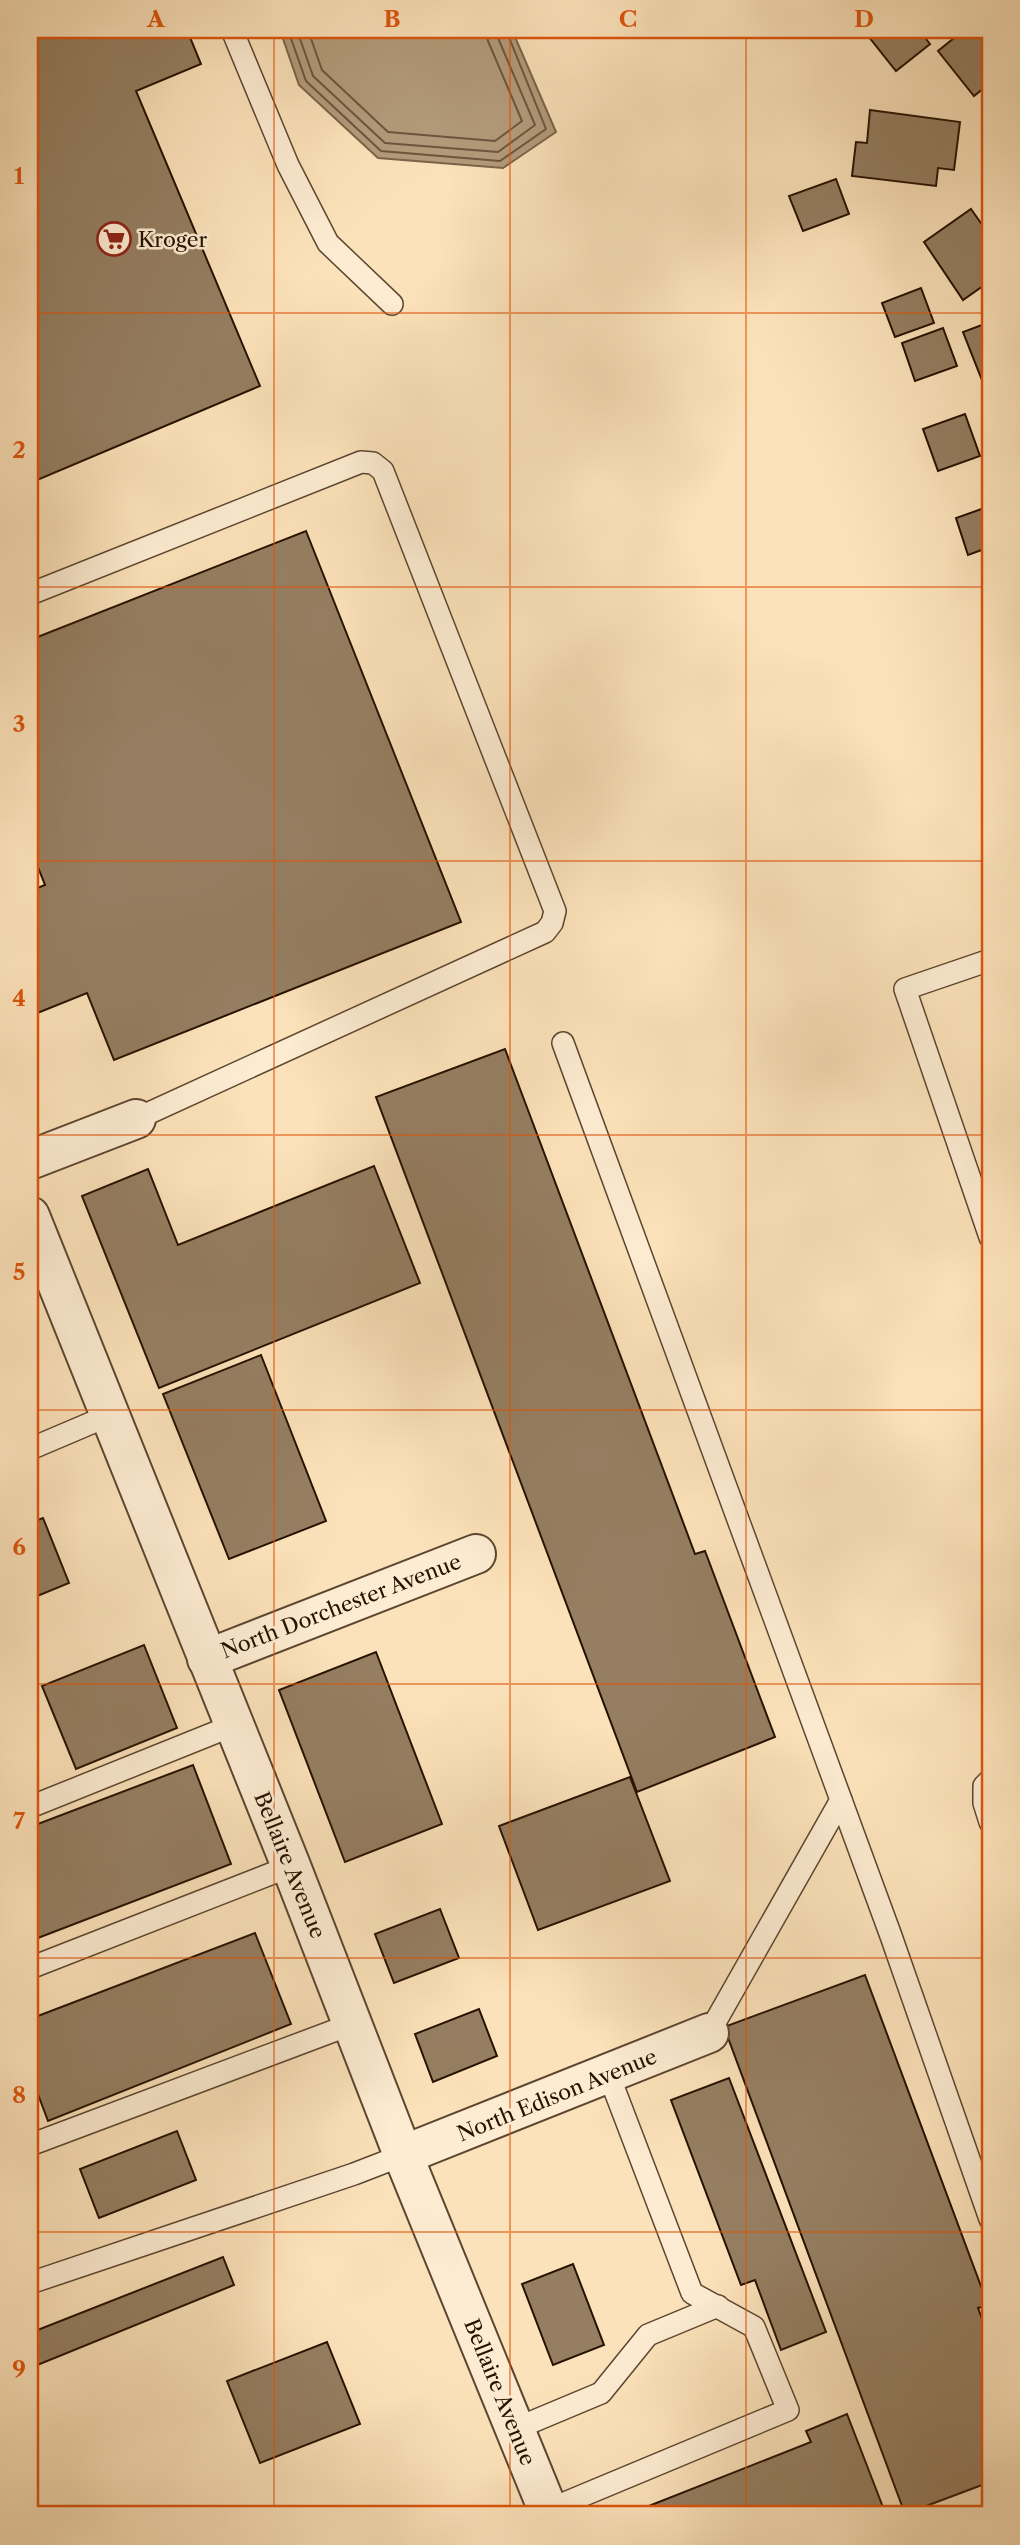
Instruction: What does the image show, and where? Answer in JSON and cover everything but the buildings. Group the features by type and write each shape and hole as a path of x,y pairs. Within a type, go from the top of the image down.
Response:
{"street":[{"path":"30,1160 135,1119"},
{"name":"Bellaire Avenue","path":"30,1216 291,1866 403,2155 549,2513"},
{"name":"North Dorchester Avenue","path":"207,1659 476,1554"},
{"name":"North Edison Avenue","path":"403,2155 709,2034"}],"lane":[{"path":"232,30 288,165 328,243 392,304"},
{"path":"30,594 361,462 373,463 383,471 555,911 552,923 545,932 135,1119"},
{"path":"990,960 905,989 990,1237"},
{"path":"563,1043 842,1800 990,2219"},
{"path":"30,1449 110,1416"},
{"path":"30,1807 234,1725"},
{"path":"990,1780 984,1786 984,1803 990,1822"},
{"path":"709,2034 842,1800"},
{"path":"30,1968 291,1866"},
{"path":"30,2145 352,2024"},
{"path":"549,2513 788,2410 754,2327 692,2293 608,2073"},
{"path":"30,2283 403,2155"},
{"path":"515,2429 601,2393 648,2335 718,2306"}],"water":[{"path":"280,30 512,30 556,132 503,168 378,158 299,85"}],"place":[{"name":"Kroger","path":"114,239"}]}
